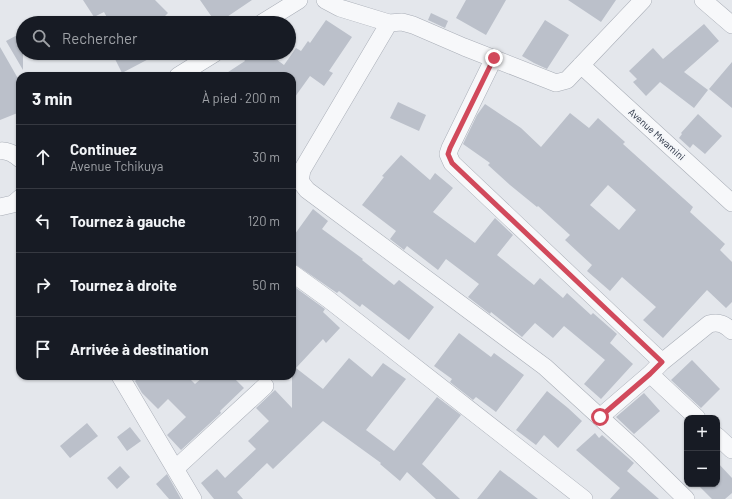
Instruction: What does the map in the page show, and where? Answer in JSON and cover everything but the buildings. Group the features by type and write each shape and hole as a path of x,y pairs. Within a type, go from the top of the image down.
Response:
{"street":[{"path":"273,16 299,0"},
{"path":"325,0 340,8 389,23 402,22 414,25 464,47 556,83 567,80 643,0"},
{"path":"703,0 732,25"},
{"path":"389,23 302,170 300,181 307,190 545,367 637,451 686,499"},
{"path":"494,58 450,148 448,154 452,163 662,362"},
{"path":"184,72 204,60"},
{"name":"Avenue Mwamini","path":"581,65 732,203"},
{"path":"0,150 4,150 16,156"},
{"path":"296,276 328,299 584,499"},
{"path":"600,417 662,362 709,324 715,322 724,324 732,331"},
{"path":"650,374 694,415"},
{"path":"122,380 193,499"},
{"path":"175,469 265,386"},
{"path":"720,439 732,450"}],"route":[{"path":"494,58 450,148 448,154 452,163 662,362 600,417"}]}
